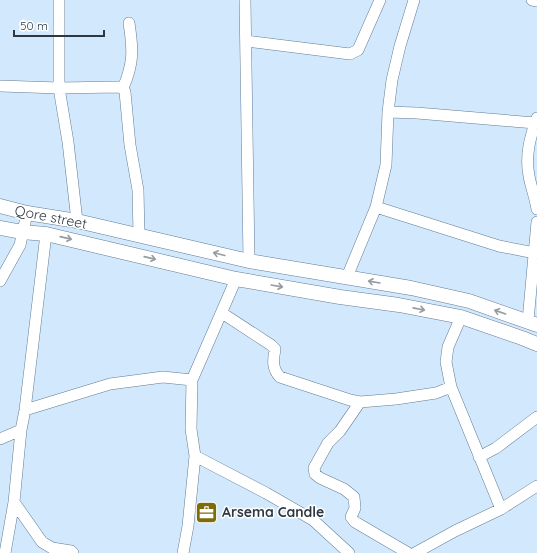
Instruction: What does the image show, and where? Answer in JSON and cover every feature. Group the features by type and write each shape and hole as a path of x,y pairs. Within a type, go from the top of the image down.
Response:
{"street":[{"path":"59,0 59,88 68,142 77,221"},
{"path":"245,0 248,261"},
{"path":"246,41 350,54 358,50 380,0"},
{"path":"347,277 376,207 386,165 388,112 392,80 400,46 414,0"},
{"path":"532,0 537,1"},
{"path":"129,23 132,56 130,73 123,88 125,92 130,145 138,190 139,235"},
{"path":"0,86 123,88"},
{"path":"388,112 417,113 473,119 536,121 527,150 529,175 537,209"},
{"name":"Qore street","path":"0,206 27,213 77,221 248,261 411,288 469,301 532,323"},
{"path":"376,207 499,246 535,253"},
{"path":"0,281 20,245 27,213"},
{"path":"532,323 537,222"},
{"path":"99,246 103,227"},
{"name":"Qore street","path":"0,228 46,234 236,279 340,297 399,305 461,317 537,344"},
{"path":"5,553 14,502 21,430 25,410 46,234"},
{"path":"183,553 188,526 195,456 191,429 192,380 236,279"},
{"path":"222,313 272,345 275,349 275,372 280,377 360,402 396,400 436,393 451,387"},
{"path":"461,317 448,347 446,362 451,387 501,509"},
{"path":"25,410 110,384 163,377 192,380"},
{"path":"360,402 340,431 324,448 314,468 315,474 320,478 344,489 354,497 355,508 352,517 355,522 408,553"},
{"path":"479,457 496,448 537,417"},
{"path":"0,440 21,430"},
{"path":"195,456 266,493 313,520 349,553"},
{"path":"415,553 455,531 501,509 537,486"},
{"path":"14,502 42,542 52,548 71,551 73,553"}],"place":[{"name":"Arsema Candle","path":"206,512"}]}
